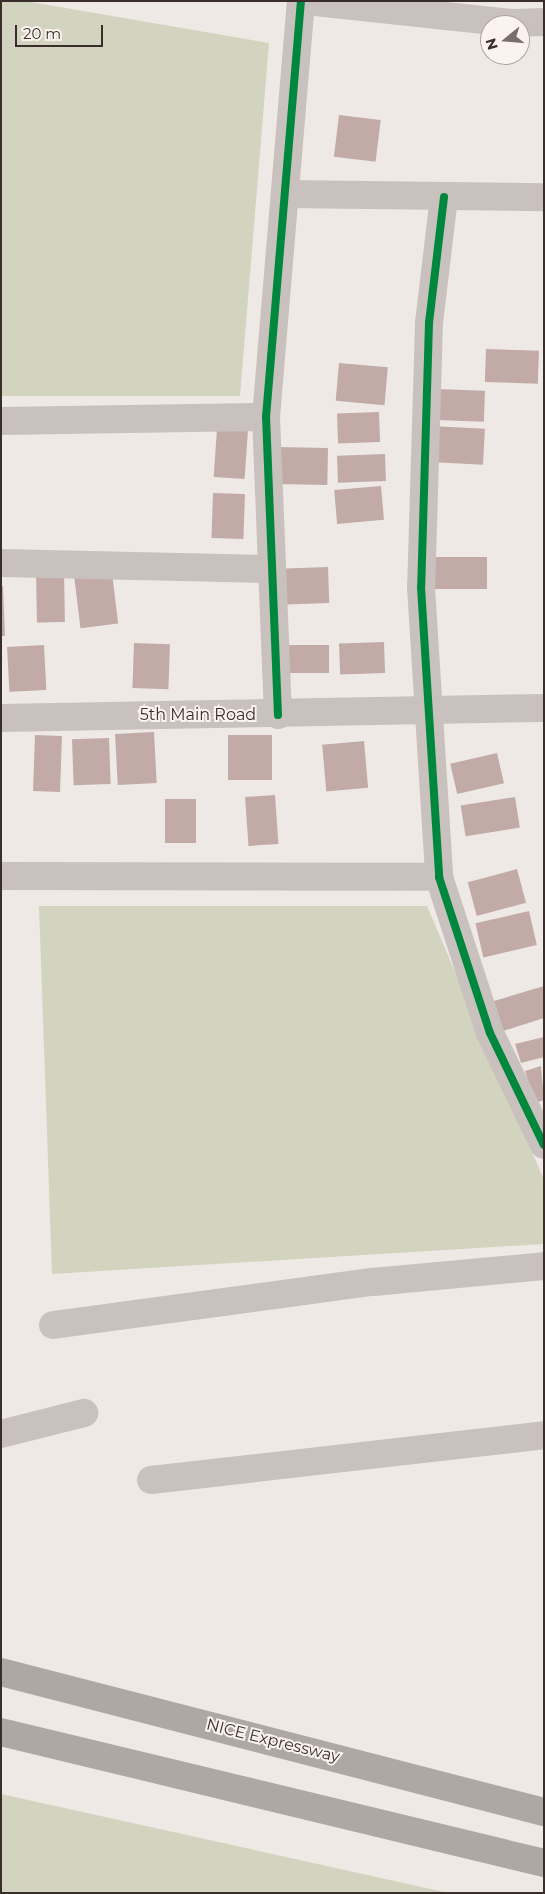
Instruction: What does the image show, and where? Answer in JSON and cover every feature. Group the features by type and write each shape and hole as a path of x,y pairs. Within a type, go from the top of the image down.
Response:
{"highway":[{"name":"NICE Expressway","path":"1,1672 544,1812"},
{"path":"1,1732 544,1863"}],"street":[{"path":"278,715 266,417 301,1"},
{"path":"306,1 408,7 513,23 544,22"},
{"path":"285,194 544,197"},
{"path":"444,197 429,322 421,587 438,877 490,1033 544,1145"},
{"path":"1,421 266,417"},
{"path":"1,563 271,569"},
{"name":"5th Main Road","path":"1,718 278,715 544,708"},
{"path":"1,876 438,877"},
{"path":"53,1325 373,1282 544,1266"},
{"path":"1,1434 84,1413"},
{"path":"151,1480 544,1436"}],"green space":[{"path":"1,1 25,1 269,43 240,396 1,396"},
{"path":"39,906 427,906 544,1180 544,1244 52,1274"},
{"path":"1,1794 449,1893 1,1893"}],"building":[{"path":"339,115 381,120 376,162 334,157"},
{"path":"486,349 539,351 538,384 485,382"},
{"path":"339,363 388,367 385,405 336,401"},
{"path":"437,389 485,391 484,422 436,420"},
{"path":"379,412 380,442 338,443 337,413"},
{"path":"431,426 485,429 483,465 429,462"},
{"path":"217,429 248,431 245,479 214,477"},
{"path":"276,447 328,448 327,485 275,484"},
{"path":"385,454 386,481 338,483 337,456"},
{"path":"381,486 384,520 337,524 334,490"},
{"path":"213,493 245,494 243,539 211,538"},
{"path":"434,557 487,557 487,589 434,589"},
{"path":"328,567 329,603 279,605 278,569"},
{"path":"36,569 64,569 65,622 37,622"},
{"path":"112,573 118,624 80,628 74,578"},
{"path":"1,586 3,586 5,636 1,636"},
{"path":"384,642 385,673 340,675 339,644"},
{"path":"134,643 170,644 168,689 132,688"},
{"path":"44,645 46,690 9,692 7,647"},
{"path":"280,645 329,645 329,673 280,673"},
{"path":"154,732 157,783 118,785 115,734"},
{"path":"35,735 62,736 60,792 33,791"},
{"path":"228,735 272,735 272,780 228,780"},
{"path":"109,738 111,784 74,785 72,739"},
{"path":"364,741 368,788 326,791 322,745"},
{"path":"497,753 504,783 457,794 450,764"},
{"path":"275,795 278,844 248,846 245,797"},
{"path":"515,797 520,828 466,836 461,806"},
{"path":"165,799 196,799 196,843 165,843"},
{"path":"517,869 526,903 477,916 468,882"},
{"path":"529,911 537,945 483,957 475,923"},
{"path":"544,986 544,1018 503,1031 494,1001"},
{"path":"544,1037 544,1057 521,1063 515,1044"},
{"path":"541,1066 544,1100 535,1103 525,1071"}],"cycle path":[{"path":"278,715 266,417 301,1"},
{"path":"444,197 429,323 421,587 439,877 490,1033 544,1145"}]}
